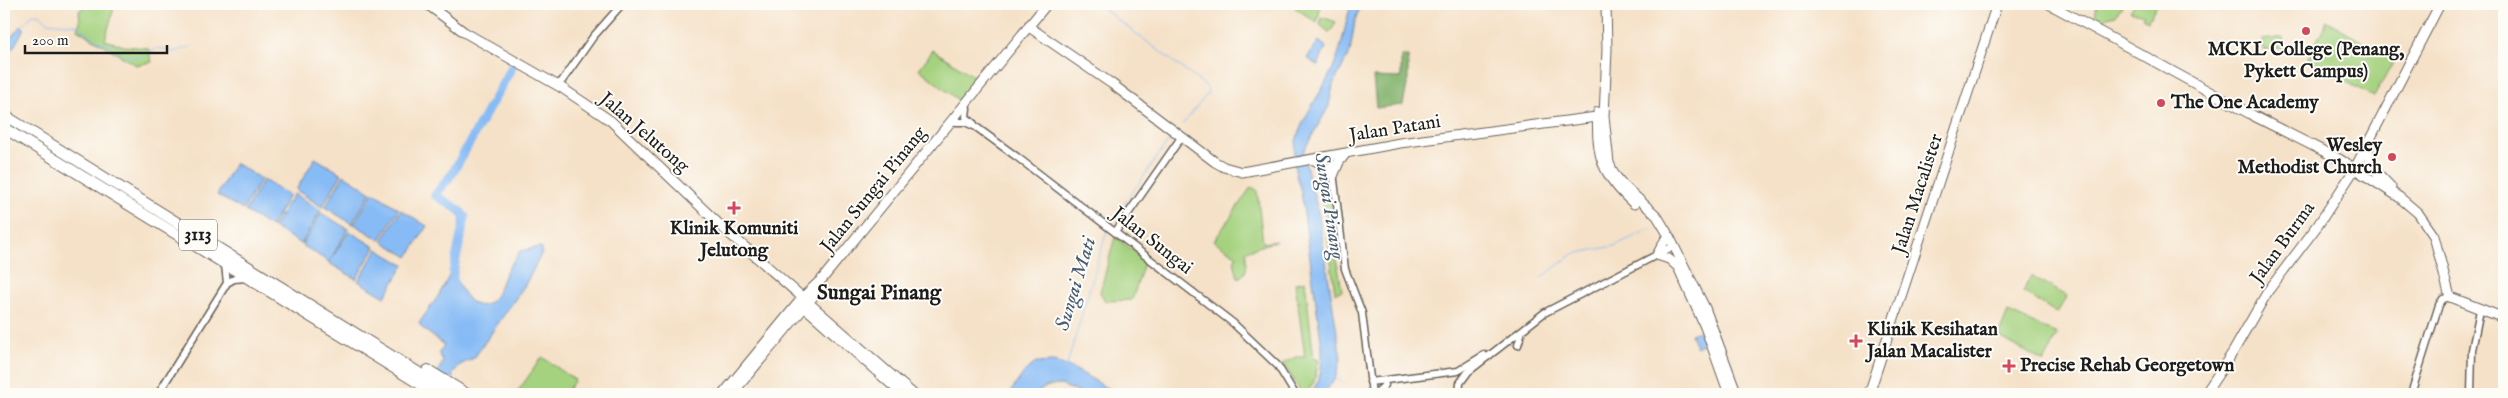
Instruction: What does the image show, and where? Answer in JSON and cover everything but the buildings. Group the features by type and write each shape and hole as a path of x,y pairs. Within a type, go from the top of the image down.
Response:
{"highway":[{"name":"3113","path":"4,115 402,367 436,394"},
{"name":"3113","path":"4,128 247,278 402,367"},
{"path":"402,367 427,385"},
{"name":"3113","path":"427,385 451,390"},
{"path":"451,390 468,394"}],"main road":[{"name":"Jalan Jelutong","path":"428,4 471,36 560,85 598,111 624,132 802,300 913,394"},
{"name":"Jalan Sungai Pinang","path":"732,394 802,300 956,122 1032,27 1047,4"},
{"name":"Jalan Sungai Pinang","path":"802,300 1032,27 1054,4"},
{"path":"1600,4 1601,119 1607,154 1614,174 1657,216 1710,339 1729,394"},
{"path":"1601,119 1606,50 1606,4"},
{"name":"Jalan Macalister","path":"1869,394 1997,4"},
{"name":"Jalan Macalister","path":"1874,394 2002,4"},
{"path":"2049,4 2254,116 2342,161 2399,197 2418,212 2434,236 2450,297 2504,318"},
{"name":"Jalan Burma","path":"2205,394 2233,352 2268,291 2318,225 2354,170 2440,4"},
{"name":"Jalan Patani","path":"1032,27 1215,162 1235,170 1249,172 1400,143 1601,119"},
{"path":"2369,138 2368,156 2370,165 2399,197"},
{"path":"2342,161 2350,160 2362,152"},
{"path":"1311,161 1324,165 1334,176 1339,162 1346,154"},
{"path":"2339,193 2346,172 2342,161"},
{"path":"1669,245 1658,255 1669,259 1679,268"},
{"path":"1669,245 1719,340 1737,394"},
{"path":"813,288 800,289 788,281 784,283 791,302 790,318 804,317 818,320"},
{"name":"Jalan Jelutong","path":"802,300 818,320 902,394"},
{"name":"Jalan Sungai Pinang","path":"723,394 790,318"}],"street":[{"path":"560,85 593,37 622,4"},
{"name":"Jalan Sungai","path":"967,108 966,116 976,127 1105,223 1240,329 1278,366 1295,394"},
{"name":"Jalan Sungai","path":"956,122 965,122 976,127"},
{"path":"1114,230 1182,136"},
{"path":"1331,156 1346,269 1362,313 1372,389"},
{"path":"1458,394 1460,383 1468,372 1544,313 1658,255"},
{"path":"225,264 227,283"},
{"path":"158,394 227,283 237,278 247,278"},
{"path":"2411,394 2439,305 2443,299 2450,297"},
{"path":"2471,394 2472,350 2480,310"},
{"path":"1518,345 1522,329"},
{"path":"1372,389 1384,383 1458,371 1482,356 1490,354"},
{"path":"1369,369 1373,376 1384,383"},
{"path":"1372,389 1384,383 1433,379"}],"green space":[{"path":"83,4 115,4 105,40 124,46 148,48 152,62 136,65 77,29 80,22 79,10 83,9"},
{"path":"1290,4 1321,4 1317,23"},
{"path":"2097,4 2123,4 2116,15 2107,17 2102,23 2095,17"},
{"path":"2135,4 2157,4 2148,21 2142,18 2144,15 2130,11"},
{"path":"1322,17 1336,22 1330,33 1320,25"},
{"path":"2327,21 2395,59 2374,97 2307,60"},
{"path":"2283,37 2284,48 2263,50 2262,40"},
{"path":"933,50 978,79 959,101 919,69"},
{"path":"1401,56 1408,56 1408,80 1403,105 1376,108 1373,77 1401,78"},
{"path":"1319,168 1325,174 1325,179 1328,182 1333,236 1342,291 1335,293"},
{"path":"1251,187 1257,190 1263,243 1276,241 1246,251 1245,273 1238,278 1234,261 1237,256 1214,241"},
{"path":"1115,237 1145,260 1132,300 1105,301 1100,292"},
{"path":"2031,276 2067,296 2057,313 2023,292"},
{"path":"1305,281 1314,359 1319,360 1314,382 1306,393 1301,392 1283,363 1296,357 1305,357 1295,283"},
{"path":"2008,312 2057,334 2044,362 1998,336"},
{"path":"542,357 575,380 565,394 516,394"}],"water":[{"path":"1351,4 1361,4 1355,21 1350,52 1333,85 1329,106 1303,152 1319,216 1341,359 1335,379 1323,394 1308,394 1313,390 1319,379 1322,348 1301,191 1295,171 1294,154 1302,124 1327,80 1338,56"},
{"path":"21,26 24,28 18,40 4,57 4,45"},
{"path":"1319,41 1326,47 1318,66 1307,58"},
{"path":"315,158 342,174 322,207 296,190"},
{"path":"235,163 261,179 243,210 217,195"},
{"path":"344,175 371,192 352,224 325,207"},
{"path":"263,180 289,195 271,227 245,211"},
{"path":"373,192 399,209 380,240 354,224"},
{"path":"294,194 321,210 301,244 273,227"},
{"path":"401,210 427,226 408,257 382,241"},
{"path":"321,213 348,229 329,262 302,245"},
{"path":"349,231 375,247 356,279 329,263"},
{"path":"542,248 542,253 525,285 474,358 460,365 452,374 453,377 444,394 425,394 443,362 439,353 444,345 422,328 419,323 439,295 451,272 454,274 463,292 473,303 484,305 496,295 507,271 520,251"},
{"path":"377,249 404,265 385,297 358,281"},
{"path":"1699,331 1704,343 1696,347 1691,334"},
{"path":"1053,362 1071,368 1119,394 1083,394 1061,385 1048,386 1034,394 1009,394 1025,371 1036,363"}],"waterway":[{"name":"Sungai Mati","path":"1097,4 1207,87 1208,93 1183,124"},
{"path":"21,28 33,14 40,15 48,22 76,25 103,44 108,44 126,56 137,57 159,48 173,52 190,47"},
{"path":"453,284 453,273 465,217 459,210 435,195 452,174 512,67"},
{"name":"Sungai Mati","path":"1110,224 1170,139"},
{"path":"1541,278 1573,254 1614,246 1652,228"},
{"name":"Sungai Mati","path":"1067,365 1107,230"},
{"path":"1335,378 1345,383"}],"place":[{"name":"MCKL College (Penang, Pykett Campus)","path":"2306,31"},
{"name":"The One Academy","path":"2161,103"},
{"name":"Wesley Methodist Church","path":"2392,157"},
{"name":"Klinik Komuniti Jelutong","path":"734,208"},
{"name":"Klinik Kesihatan Jalan Macalister","path":"1856,341"},
{"name":"Precise Rehab Georgetown","path":"2009,366"}],"district":[{"name":"Sungai Pinang","path":"879,293"}]}
